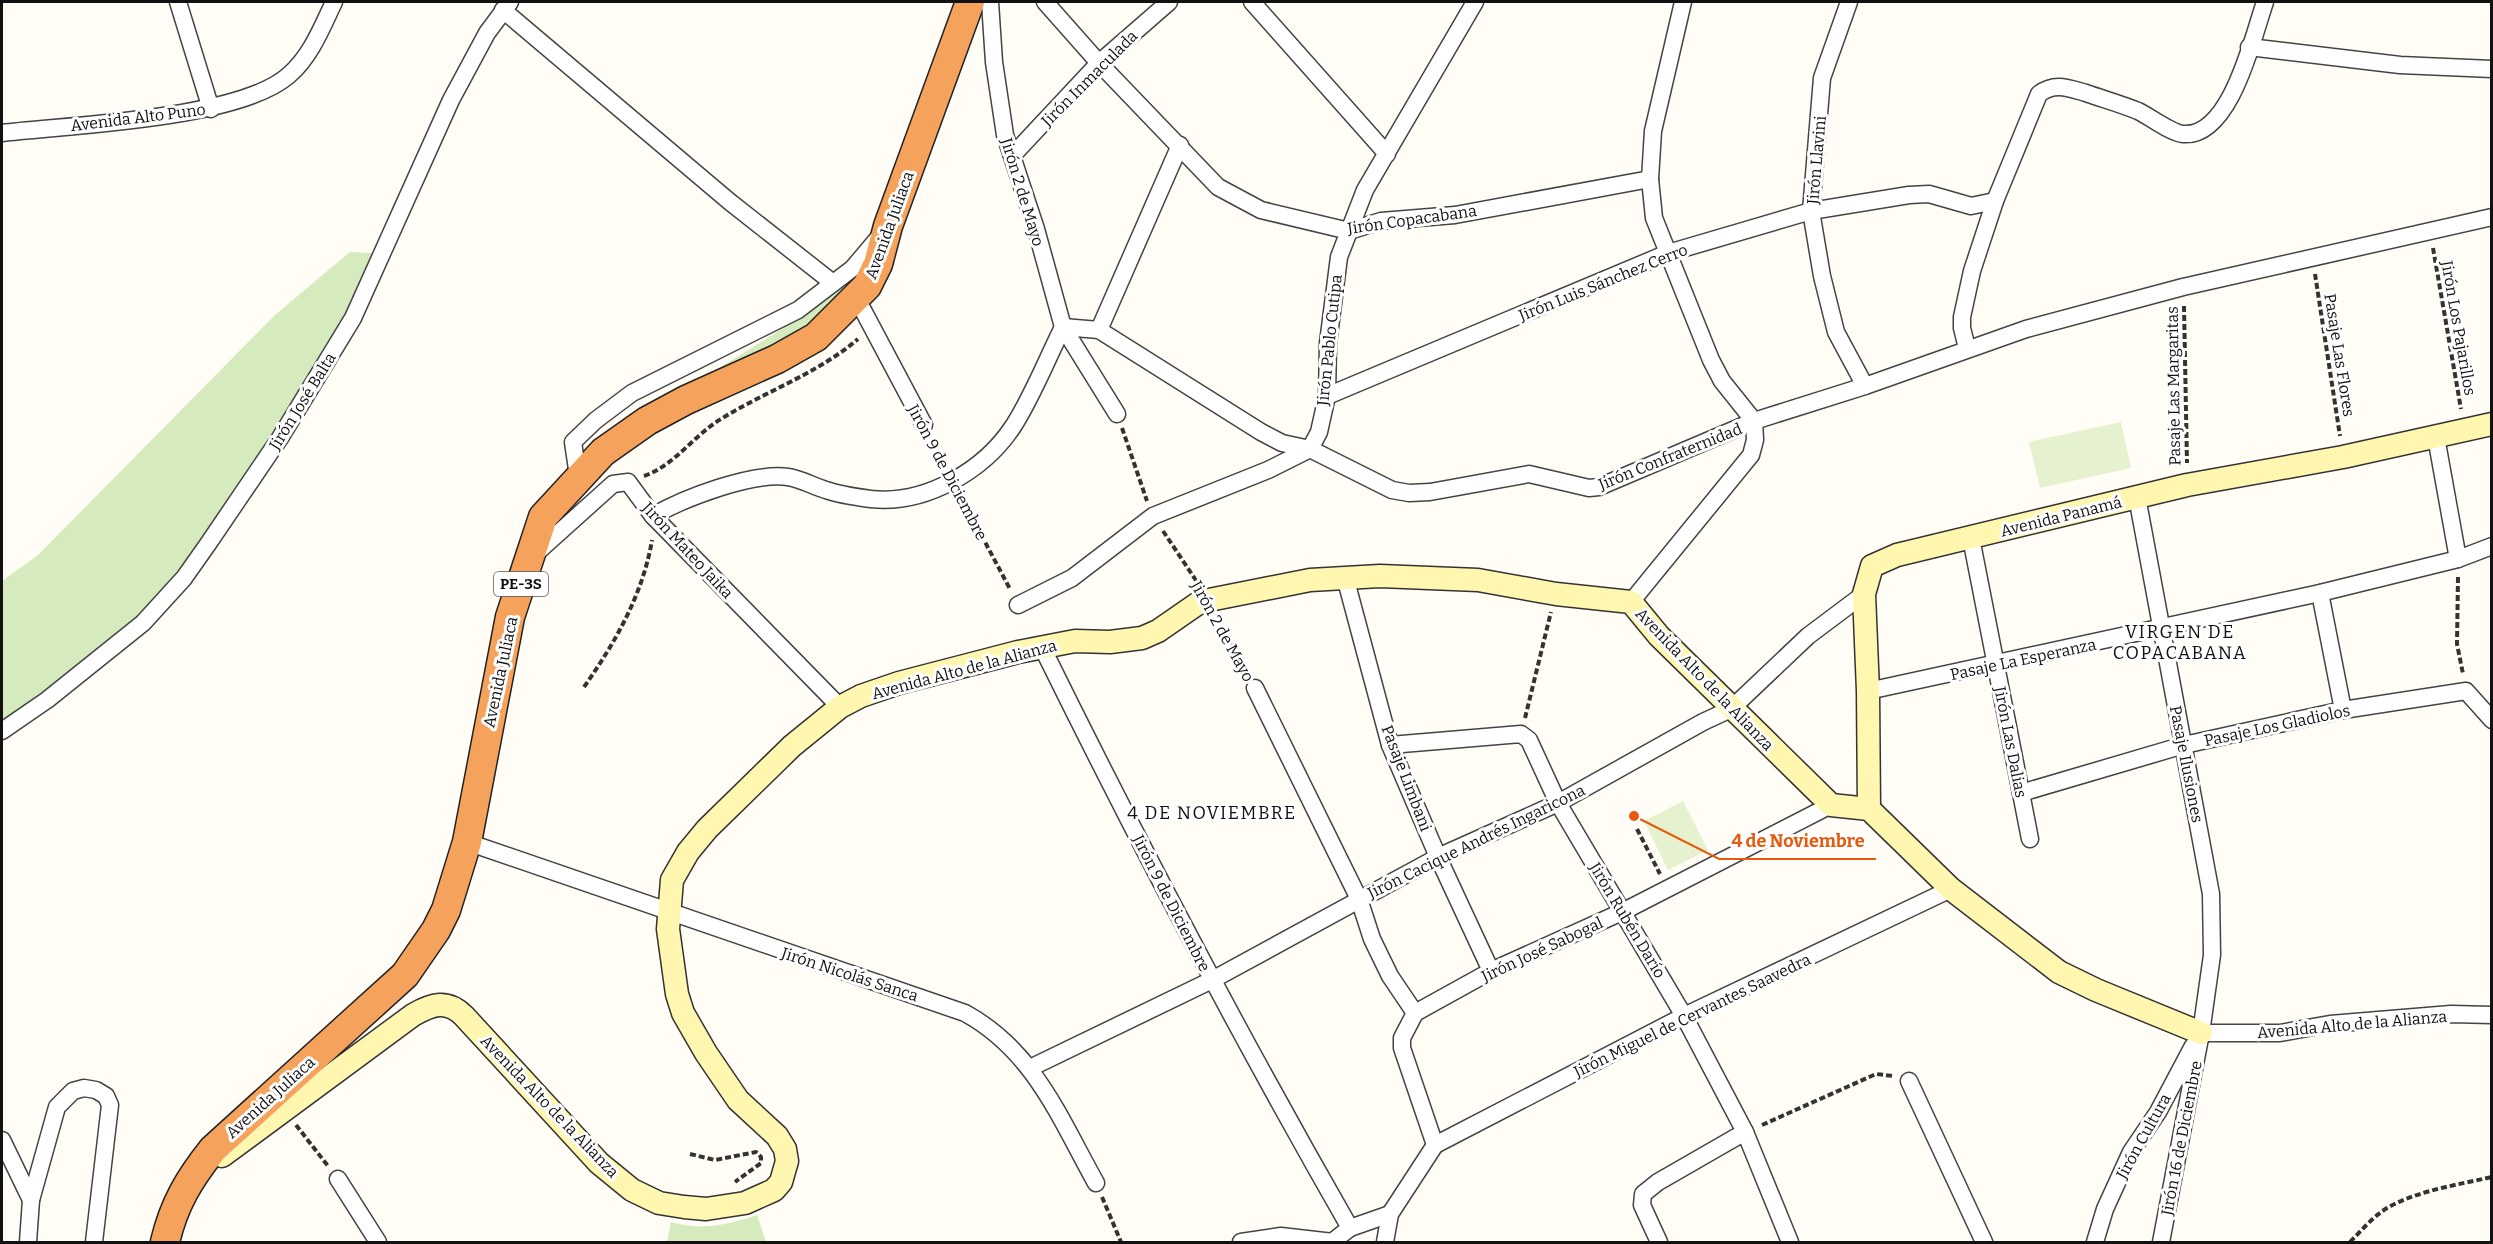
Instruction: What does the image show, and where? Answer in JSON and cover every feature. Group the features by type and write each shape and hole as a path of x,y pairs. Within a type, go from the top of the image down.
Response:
{"highway":[{"name":"Avenida Juliaca","path":"165,1242 170,1221 187,1182 213,1149 251,1112 405,975 424,950 446,910 467,842 510,617 543,517 578,476 603,452 647,421 686,400 777,359 816,337 857,299 867,286 878,264 888,226 970,2"}],"street":[{"path":"178,2 212,108"},
{"name":"Avenida Alto Puno","path":"2,133 212,108 271,87 289,76 317,38 334,2"},
{"name":"Jirón 2 de Mayo","path":"990,2 998,95 1005,135 1036,229 1063,327 1117,414"},
{"name":"Jirón Copacabana","path":"1045,2 1099,63 1218,187 1261,210 1349,231 1381,221 1455,215 1650,179"},
{"name":"Jirón Inmaculada","path":"1012,156 1099,63 1169,2"},
{"path":"1252,2 1386,154"},
{"path":"1454,2 1471,8"},
{"path":"1630,602 1751,455 1754,448 1754,421 1722,381 1711,360 1654,218 1650,179 1653,131 1683,2"},
{"name":"Jirón Llavini","path":"1849,2 1822,78 1811,211 1822,276 1836,332 1865,386"},
{"path":"1967,348 1962,328 1965,297 1995,201 2034,101 2048,87 2067,87 2137,110 2182,134 2196,131 2211,123 2223,110 2232,95 2265,2"},
{"path":"506,6 739,210 833,283"},
{"name":"Jirón José Balta","path":"2,731 47,700 142,623 184,579 280,438 353,318 451,100 487,33 506,6"},
{"name":"Jirón Pablo Cutipa","path":"1310,449 1319,432 1327,396 1334,283 1339,257 1365,190 1471,8"},
{"path":"2249,47 2400,65 2492,69"},
{"path":"653,516 674,504 722,487 773,477 788,477 826,490 872,499 896,499 953,481 974,468 1014,425 1063,327 1099,330 1180,145"},
{"name":"Jirón Luis Sánchez Cerro","path":"1327,396 1668,253 1811,211 1909,195 1929,194 1971,206 1995,201"},
{"name":"Jirón Confraternidad","path":"1099,330 1261,432 1282,443 1310,449 1392,490 1409,493 1430,492 1529,474 1589,488 1599,487 1754,421 1865,386 1967,348 2099,307 2312,256 2492,217"},
{"path":"578,476 573,442 612,406 632,393 798,310 853,268 888,226"},
{"name":"Jirón 9 de Diciembre","path":"857,299 924,425"},
{"name":"Avenida Panamá","path":"1869,809 1864,594 1872,566 1883,559 2187,485 2343,457 2492,424"},
{"path":"2436,437 2458,559"},
{"path":"1018,605 1072,578 1153,516 1268,470 1310,449"},
{"path":"529,560 613,484 628,482"},
{"name":"Jirón Mateo Jaika","path":"628,482 653,516 840,707"},
{"name":"Pasaje Ilusiones","path":"2137,497 2211,894 2212,955 2201,1033"},
{"name":"Jirón Las Dalias","path":"1971,538 2030,839"},
{"name":"Pasaje La Esperanza","path":"1868,691 2320,593 2458,559 2492,546"},
{"name":"Avenida Alto de la Alianza","path":"187,1182 413,1015 427,1007 441,1003 454,1006 599,1162 632,1190 659,1203 706,1209 727,1207 764,1196 781,1182 787,1161 785,1149 777,1136 738,1100 689,1026 677,994 668,928 672,880 688,852 773,763 840,707 861,696 899,683 1042,647 1075,641 1110,642 1142,638 1158,631 1197,604 1209,600 1273,586 1345,577 1478,580 1556,594 1630,602 1659,636 1731,709 1831,805"},
{"name":"Pasaje Limbani","path":"1345,577 1390,745 1438,857 1491,971"},
{"path":"2320,593 2343,710"},
{"name":"Jirón Cacique Andrés Ingaricona","path":"1030,1068 1212,980 1438,857 1558,803 1703,722 1731,709 1808,636 1864,594"},
{"name":"Jirón 9 de Diciembre","path":"1042,647 1212,980 1350,1228"},
{"name":"Jirón 2 de Mayo","path":"1255,688 1359,899 1372,939 1390,975 1415,1013"},
{"path":"2466,691 2492,720"},
{"name":"Pasaje Los Gladiolos","path":"2021,794 2184,745 2343,710 2466,691"},
{"path":"1390,745 1521,734"},
{"name":"Jirón Rubén Darío","path":"1521,734 1529,740 1558,803 1624,911 1684,1016 1745,1132 1790,1242"},
{"path":"1831,805 1869,809"},
{"name":"Jirón José Sabogal","path":"1415,1013 1491,971 1624,911 1831,805"},
{"name":"Avenida Alto de la Alianza","path":"1869,809 1952,889 2059,972 2201,1033 2280,1033 2330,1024 2451,1014 2492,1015"},
{"name":"Jirón Nicolás Sanca","path":"467,842 670,914 965,1013 1004,1039 1030,1068 1096,1183"},
{"name":"Jirón Miguel de Cervantes Saavedra","path":"1435,1145 1684,1016 1952,889"},
{"path":"1385,1242 1390,1214 1435,1145 1402,1048 1402,1038 1415,1013"},
{"name":"Jirón Cultura","path":"2095,1242 2105,1209 2131,1152 2158,1112 2201,1033"},
{"name":"Jirón 16 de Diciembre","path":"2161,1242 2201,1033"},
{"path":"1909,1081 1984,1242"},
{"path":"28,1242 31,1200 57,1107 63,1098 73,1091 84,1088 96,1090 106,1096 111,1116 94,1242"},
{"path":"1659,1242 1642,1205 1643,1194 1658,1182 1745,1132"},
{"path":"2,1140 31,1200"},
{"path":"338,1179 378,1242"},
{"path":"1241,1242 1281,1236 1333,1242 1350,1228 1390,1214"}],"path":[{"name":"Jirón Los Pajarillos","path":"2430,230 2464,431"},
{"name":"Pasaje Las Flores","path":"2312,256 2343,457"},
{"name":"Pasaje Las Margaritas","path":"2183,286 2187,485"},
{"name":"Jirón 2 de Mayo","path":"1117,414 1153,516 1209,600 1255,688"},
{"name":"Jirón 9 de Diciembre","path":"924,425 1018,605"},
{"path":"628,482 662,470 698,436"},
{"path":"584,687 625,623 648,563 653,516"},
{"path":"2458,559 2457,644 2466,691"},
{"path":"1521,734 1556,594"},
{"path":"1637,829 1660,874"},
{"path":"1745,1132 1876,1074 1909,1081"},
{"path":"285,1110 338,1179"},
{"path":"690,1154 716,1160 756,1152 761,1157 761,1163 738,1180"},
{"path":"2350,1242 2371,1220 2386,1209 2427,1194 2492,1176"},
{"path":"1096,1183 1121,1242"}],"green space":[{"path":"350,252 390,254 189,580 2,740 2,581 38,555 275,315"},
{"path":"860,271 834,318 687,388 820,305"},
{"path":"2121,422 2131,468 2040,488 2029,442"},
{"path":"1683,801 1708,850 1668,870 1644,821"},
{"path":"757,1215 766,1242 667,1242 671,1222 682,1225 714,1226"}],"place":[{"name":"4 de Noviembre","path":"1634,816"}],"district":[{"name":"VIRGEN DE COPACABANA","path":"2180,642"},
{"name":"4 DE NOVIEMBRE","path":"1212,813"}]}
